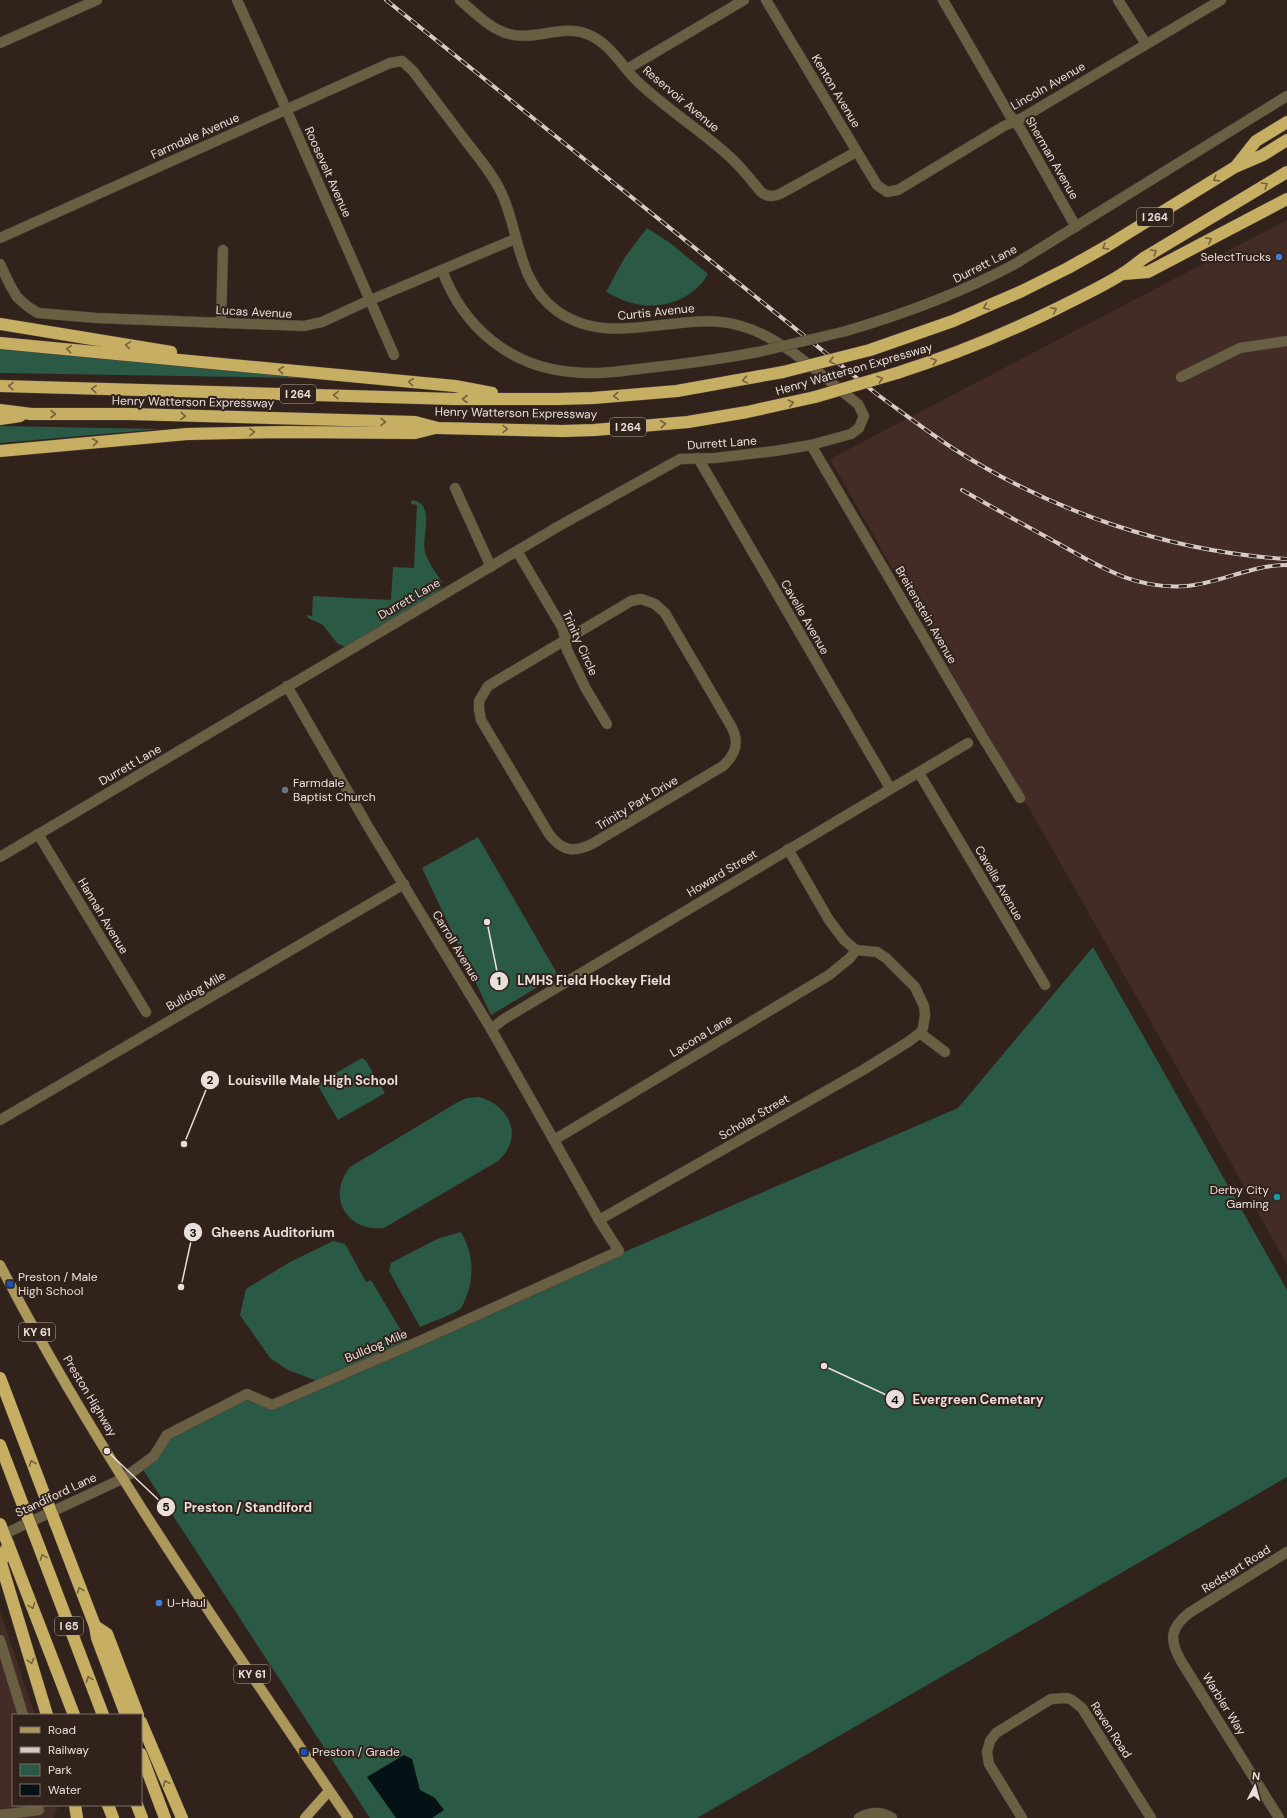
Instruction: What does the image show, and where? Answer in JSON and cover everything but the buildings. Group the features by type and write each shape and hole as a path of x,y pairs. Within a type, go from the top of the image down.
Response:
{"highway":[{"path":"1235,167 1256,141 1287,122"},
{"name":"Henry Watterson Expressway","path":"0,386 454,399 593,398 704,387 783,372 870,350 953,321 1028,288 1107,246 1235,167 1263,155 1287,140"},
{"name":"Henry Watterson Expressway","path":"0,410 31,414 130,414 415,422 438,428 563,431 688,422 739,413 815,397 897,373 949,356 1016,329 1122,274 1144,258 1287,172"},
{"path":"1122,274 1148,272 1287,199"},
{"path":"0,324 172,352 192,361"},
{"path":"0,343 455,386 518,399"},
{"path":"0,419 31,414"},
{"path":"0,451 187,434 284,432 415,433 438,428"},
{"path":"0,1378 95,1626 97,1638 126,1714"},
{"name":"I 65","path":"0,1445 103,1714"},
{"name":"I 65","path":"0,1524 4,1540 74,1714"},
{"path":"4,1540 1,1563 47,1714"},
{"path":"95,1626 107,1634 138,1714"},
{"path":"142,1724 182,1818"},
{"path":"142,1757 165,1818"},
{"path":"75,1806 78,1818"},
{"path":"108,1806 113,1818"},
{"path":"137,1806 142,1818"}],"main road":[{"name":"Preston Highway","path":"0,1265 64,1380 124,1478 170,1551 348,1818"},
{"path":"305,1818 329,1791"}],"street":[{"path":"0,43 97,0"},
{"name":"Roosevelt Avenue","path":"237,0 394,355"},
{"name":"Reservoir Avenue","path":"460,0 492,26 509,34 523,36 570,31 585,33 599,40 608,47 637,80 729,156 765,195 775,196 780,194 856,152"},
{"path":"627,69 744,0"},
{"name":"Kenton Avenue","path":"766,0 856,152 877,185 887,192"},
{"name":"Sherman Avenue","path":"943,0 1076,227"},
{"path":"1118,0 1146,44"},
{"name":"Lincoln Avenue","path":"887,192 898,190 1004,126 1221,0"},
{"name":"Farmdale Avenue","path":"0,238 390,63 402,61"},
{"name":"Curtis Avenue","path":"402,61 413,71 490,174 502,194 526,271 533,285 551,306 572,320 589,326 608,330 622,330 697,320 733,324 757,331 779,342 858,404 864,416 861,425 854,432"},
{"name":"Durrett Lane","path":"442,270 453,296 475,327 507,353 543,368 572,373 604,372 696,363 758,352 846,331 919,308 982,282 1076,227 1287,96"},
{"name":"Lucas Avenue","path":"0,264 17,297 26,306 38,313 97,318 291,327 313,325 515,239"},
{"path":"220,323 223,250"},
{"path":"1181,377 1240,348 1287,341"},
{"name":"Durrett Lane","path":"0,857 559,526 680,459 715,458 775,451 811,445 854,432"},
{"name":"Breitenstein Avenue","path":"811,445 1020,798"},
{"name":"Cavelle Avenue","path":"698,458 890,788"},
{"path":"455,488 491,567"},
{"name":"Trinity Circle","path":"517,551 563,629 568,650 586,689 607,724"},
{"name":"Trinity Park Drive","path":"641,599 655,604 665,613 732,726 737,742 734,753 723,766 592,844 578,850 569,849 558,845 549,834 481,720 479,710 481,695 488,686 565,639 631,601 641,599"},
{"name":"Carroll Avenue","path":"287,686 369,828 491,1029 599,1220"},
{"name":"Howard Street","path":"491,1029 504,1019 593,964 968,743"},
{"name":"Cavelle Avenue","path":"919,773 1045,985"},
{"name":"Hannah Avenue","path":"38,834 146,1012"},
{"path":"788,849 829,920 844,940 856,950 877,952 897,968 915,987 923,1002 925,1011 924,1022 920,1033 945,1052"},
{"name":"Bulldog Mile","path":"0,1120 404,884"},
{"name":"Lacona Lane","path":"554,1140 829,975 850,958 856,950"},
{"name":"Scholar Street","path":"599,1220 863,1070 920,1033"},
{"name":"Bulldog Mile","path":"124,1478 154,1456 167,1435 247,1394 272,1404 424,1339 619,1251 599,1220"},
{"name":"Standiford Lane","path":"4,1540 124,1478"},
{"name":"Redstart Road","path":"1199,1607 1287,1552"},
{"name":"Warbler Way","path":"1199,1607 1178,1623 1174,1633 1174,1649 1279,1818"},
{"path":"0,1640 23,1714"},
{"name":"Raven Road","path":"1022,1818 989,1764 987,1752 990,1742 996,1733 1028,1712 1056,1697 1067,1698 1078,1704 1151,1818"},
{"path":"0,1815 39,1811"},
{"path":"859,1818 865,1815 877,1813 892,1818"}],"shaded area":[{"path":"1287,220 1287,1265 1226,1154 830,459"},
{"path":"0,1611 35,1714 12,1714 12,1806 59,1806 53,1818 0,1818"}],"green space":[{"path":"647,228 670,243 708,274 694,291 685,297 654,306 625,301 606,292 625,257"},
{"path":"0,348 299,377 299,378 0,373"},
{"path":"0,426 161,429 0,443"},
{"path":"413,500 420,503 424,508 426,515 425,552 430,564 442,582 442,587 438,592 345,647 337,643 323,625 308,618 307,615 312,616 313,596 391,600 393,567 414,568 417,505 411,504"},
{"path":"478,837 558,975 491,1015 422,868"},
{"path":"1093,947 1287,1290 1287,1477 697,1818 370,1818 140,1465 167,1435 247,1394 272,1404 958,1108"},
{"path":"362,1058 366,1061 385,1093 338,1120 317,1084"},
{"path":"479,1097 490,1101 499,1108 506,1115 510,1124 512,1133 510,1143 506,1152 498,1161 384,1228 371,1228 360,1224 351,1218 344,1210 340,1201 340,1190 343,1178 350,1167 456,1103 467,1098"},
{"path":"461,1232 468,1247 472,1270 467,1295 460,1309 420,1327 389,1271 391,1263 437,1239"},
{"path":"333,1241 345,1244 366,1282 371,1280 408,1342 320,1382 288,1370 270,1358 240,1315 246,1289 290,1262"}],"water":[{"path":"404,1755 412,1759 420,1790 435,1798 444,1810 432,1818 396,1818 367,1777"}],"railway":[{"path":"386,0 878,395 954,449 992,472 1031,492 1072,510 1114,525 1156,538 1200,548 1243,555 1287,559"},
{"path":"962,490 1100,567 1132,580 1149,584 1187,586 1261,568 1287,565"}],"place":[{"name":"SelectTrucks","path":"1279,257"},
{"name":"Farmdale Baptist Church","path":"285,790"},
{"name":"LMHS Field Hockey Field","path":"487,922"},
{"name":"Louisville Male High School","path":"184,1144"},
{"name":"Derby City Gaming","path":"1277,1197"},
{"name":"Preston / Male High School","path":"10,1284"},
{"name":"Gheens Auditorium","path":"181,1287"},
{"name":"Evergreen Cemetary","path":"824,1366"},
{"name":"Preston / Standiford","path":"107,1451"},
{"name":"U-Haul","path":"159,1603"},
{"name":"Preston / Grade","path":"304,1752"}]}
